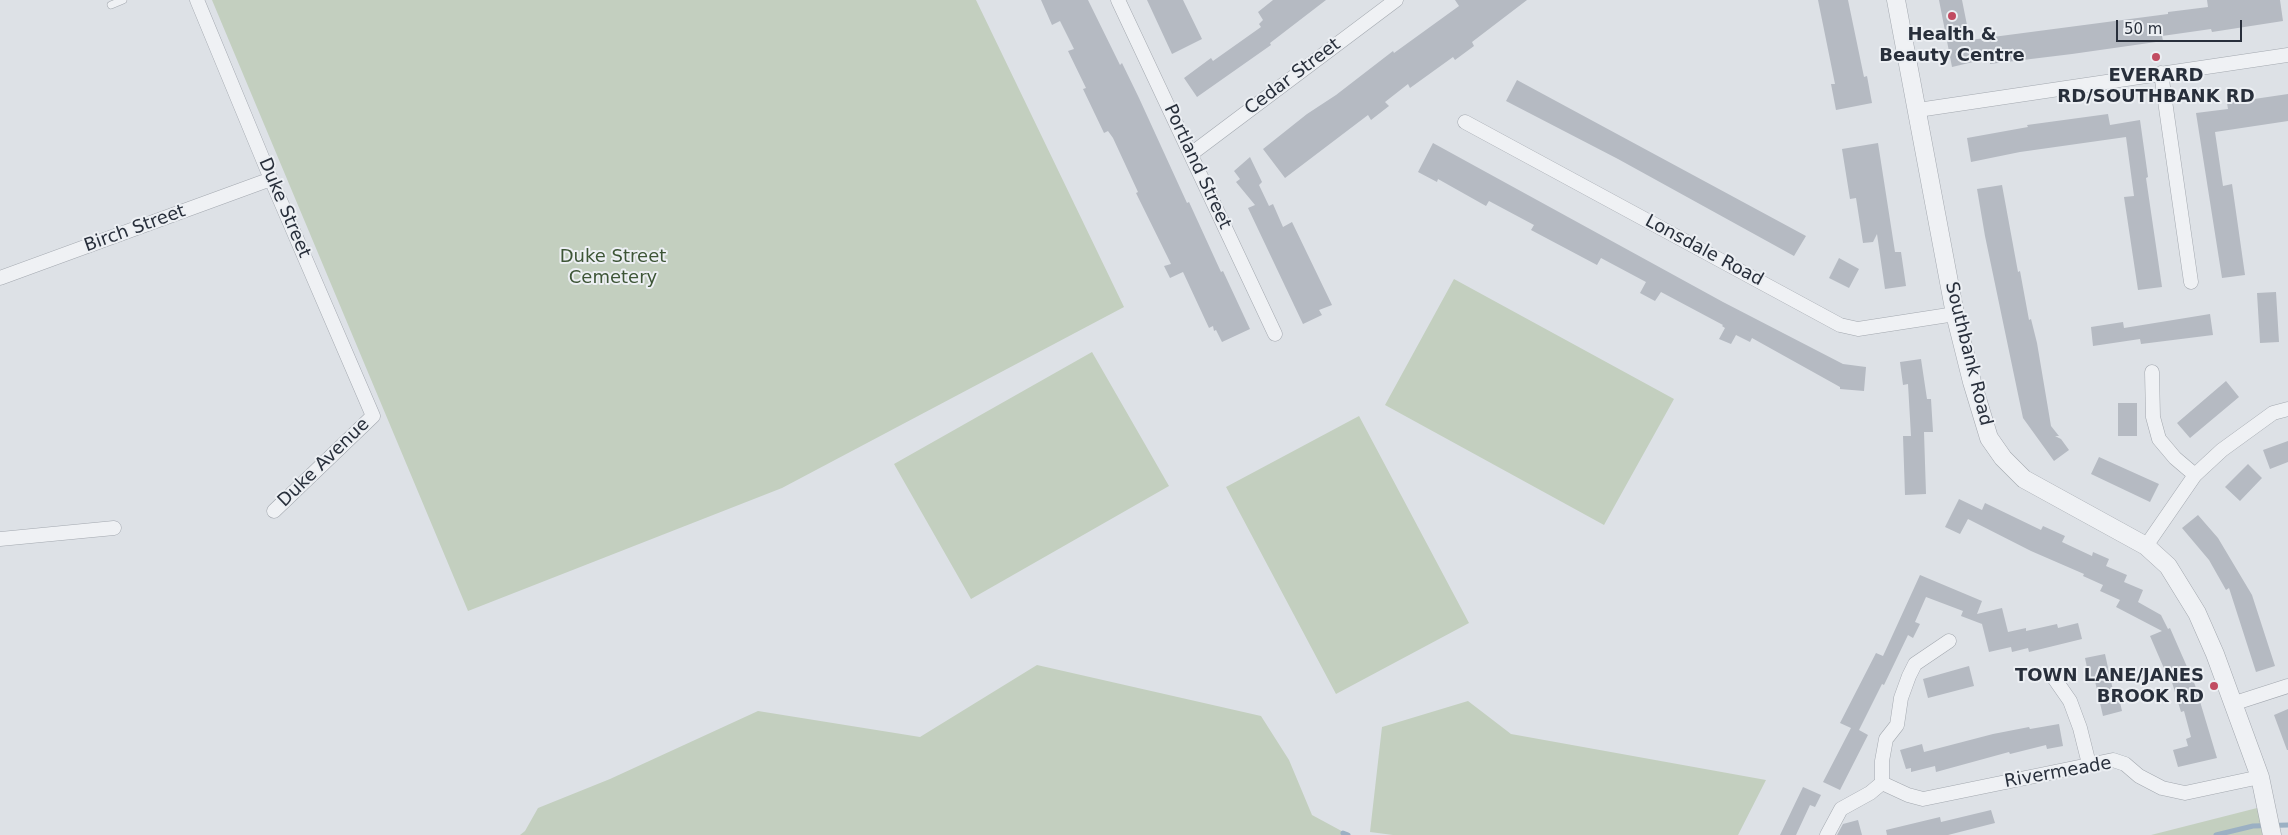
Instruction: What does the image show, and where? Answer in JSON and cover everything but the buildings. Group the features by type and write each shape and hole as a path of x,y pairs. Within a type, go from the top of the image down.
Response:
{"street":[{"name":"Duke Street","path":"197,0 271,179 373,416"},
{"name":"Portland Street","path":"1118,0 1275,334"},
{"name":"Cedar Street","path":"1191,154 1396,0"},
{"name":"Southbank Road","path":"1896,0 1955,314 1972,382 1989,438 2003,458 2024,479 2146,546 2168,566 2197,613 2216,654 2232,704 2260,777 2272,835"},
{"path":"1918,110 2288,55"},
{"path":"2161,73 2191,282"},
{"name":"Lonsdale Road","path":"1465,122 1840,325 1858,329 1955,314"},
{"name":"Birch Street","path":"0,278 271,179"},
{"path":"2152,372 2153,417 2159,439 2175,458 2195,475"},
{"path":"2146,546 2195,475 2222,450 2273,413 2288,409"},
{"name":"Duke Avenue","path":"274,511 373,416"},
{"path":"0,540 114,528"},
{"path":"1827,835 1841,809 1870,793 1882,782 1882,760 1886,739 1897,725 1901,698 1908,676 1915,664 1949,641"},
{"path":"2054,678 2070,701 2080,728 2088,764"},
{"path":"2232,704 2288,686"},
{"name":"Rivermeade","path":"1882,782 1908,795 1923,799 2113,760 2125,764 2138,776 2162,788 2186,793 2260,777"}],"lane":[{"path":"111,5 122,0"}],"green space":[{"name":"Duke Street Cemetery","path":"212,0 976,0 1124,307 782,488 468,611"},
{"path":"1454,279 1674,399 1604,525 1385,405"},
{"path":"1092,352 1169,486 971,599 894,464"},
{"path":"1359,416 1469,623 1336,694 1226,487"},
{"path":"1037,665 1261,716 1289,760 1312,815 1349,835 520,835 525,831 538,808 610,779 758,711 920,737"},
{"path":"1468,701 1511,734 1766,780 1738,835 1393,835 1370,832 1382,727"},
{"path":"2265,806 2272,835 2151,835"}],"waterway":[{"path":"2216,835 2253,826 2288,825"},
{"path":"1343,833 1348,835"}],"place":[{"name":"Health & Beauty Centre","path":"1952,16"},
{"name":"EVERARD RD/SOUTHBANK RD","path":"2156,57"},
{"name":"TOWN LANE/JANES BROOK RD","path":"2214,686"}]}
